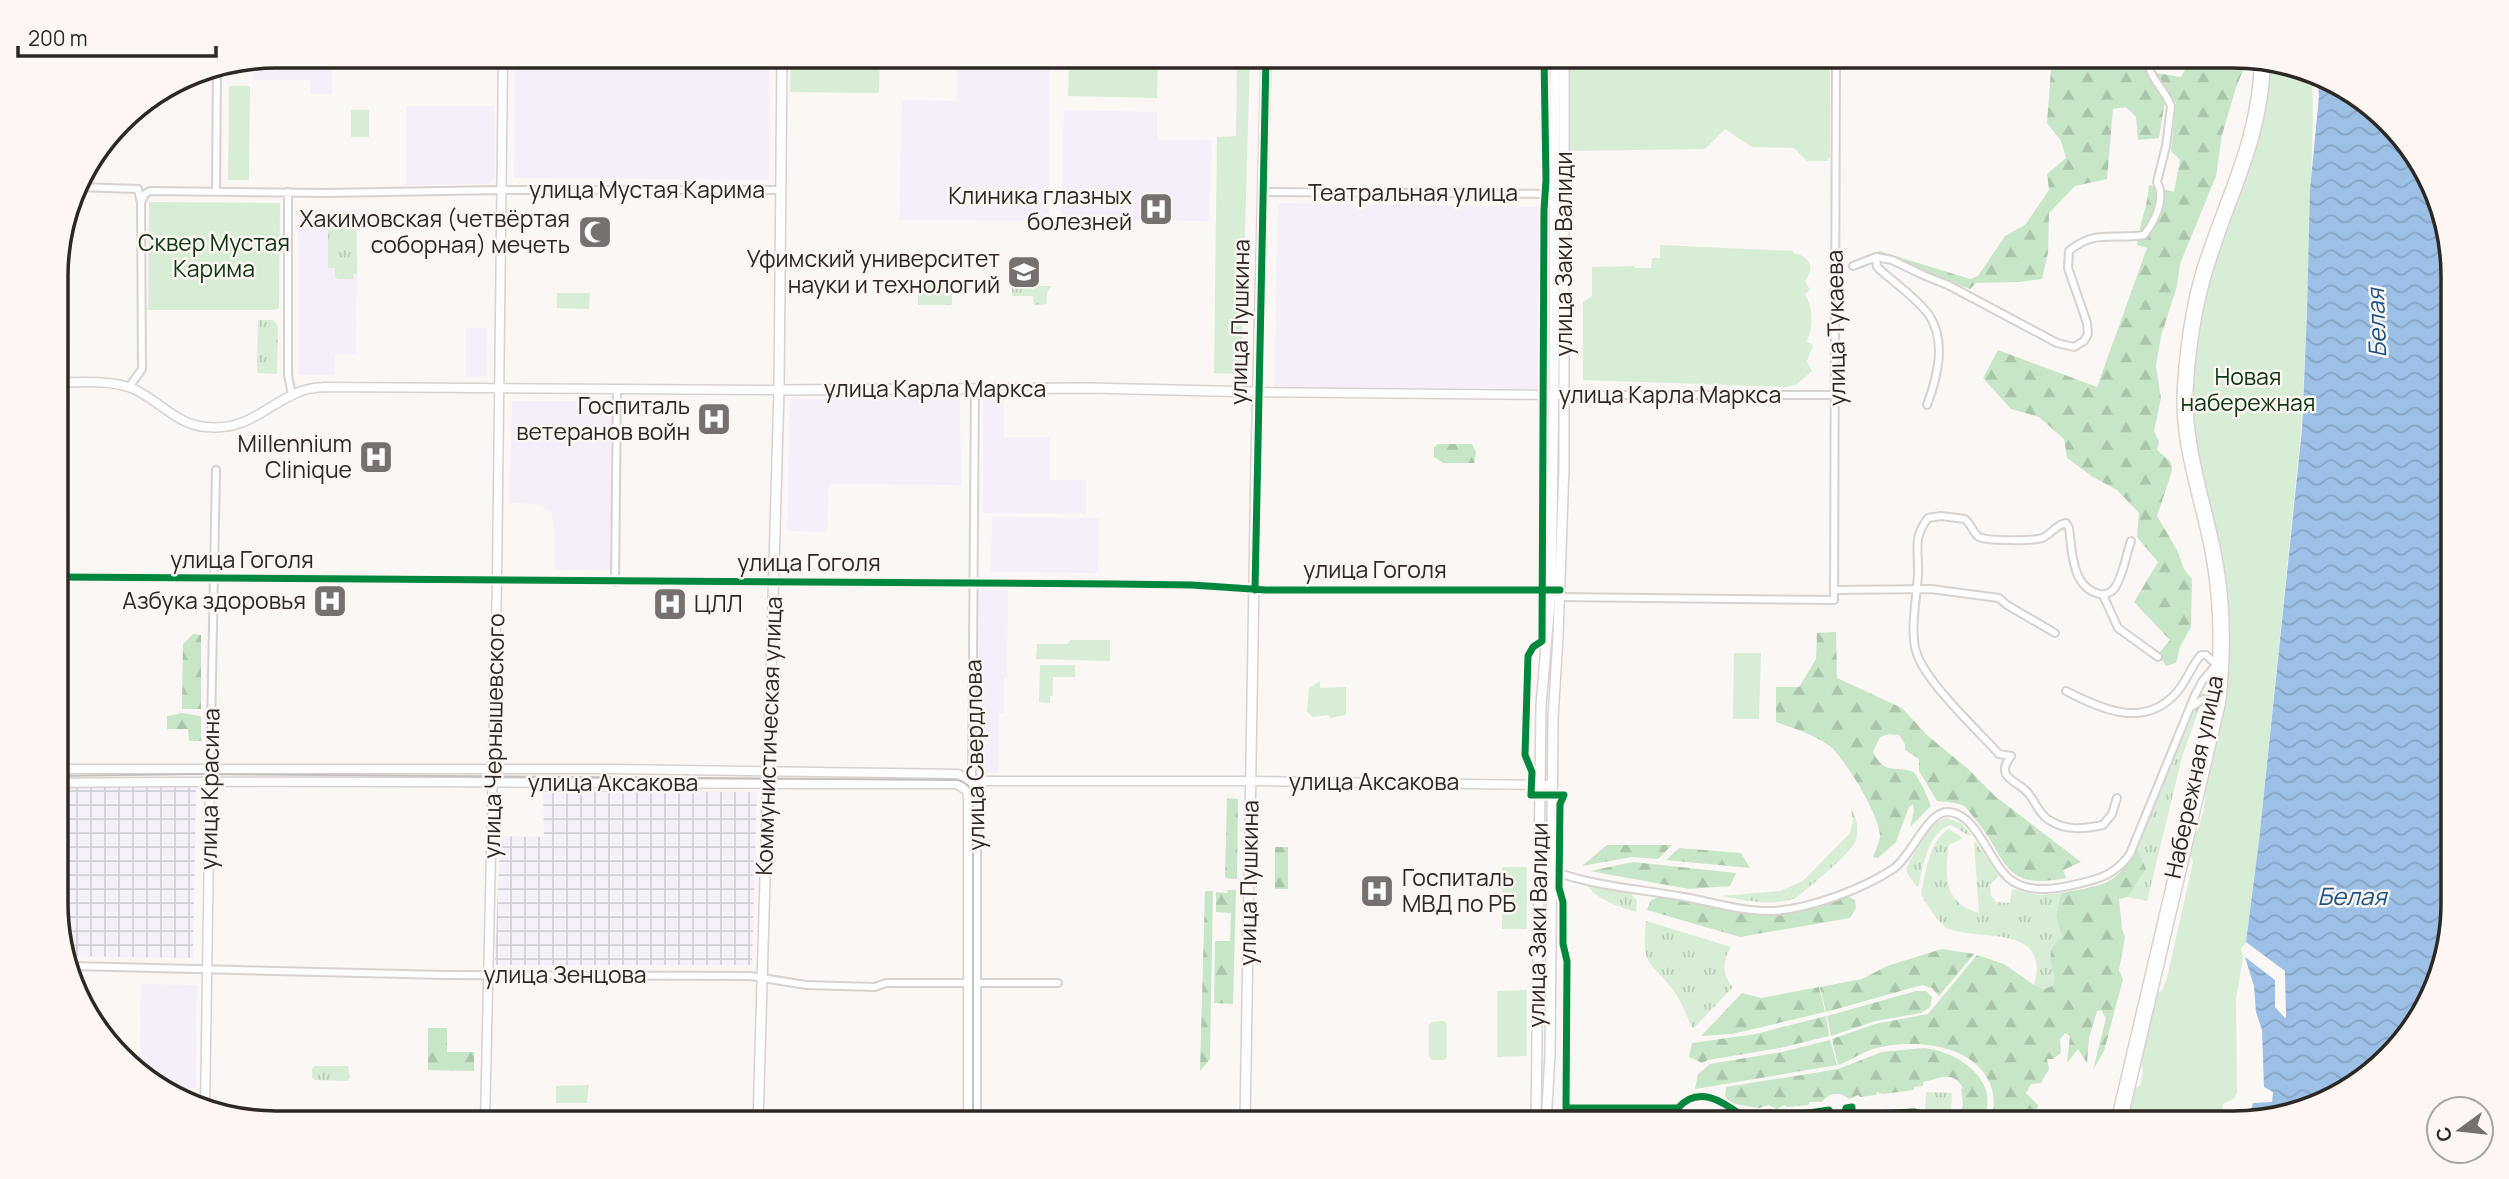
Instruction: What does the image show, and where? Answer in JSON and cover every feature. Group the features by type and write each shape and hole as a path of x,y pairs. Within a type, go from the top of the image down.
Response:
{"main road":[{"name":"Коммунистическая улица","path":"758,1111 779,390 782,68"},
{"name":"улица Пушкина","path":"1245,1111 1257,392 1266,68"},
{"name":"улица Заки Валиди","path":"1547,1110 1559,395 1559,194 1555,68"},
{"name":"улица Заки Валиди","path":"1559,194 1564,68"},
{"name":"улица Карла Маркса","path":"779,390 975,388 1257,392"},
{"name":"улица Заки Валиди","path":"1536,1110 1543,666 1557,592"}],"street":[{"name":"улица Чернышевского","path":"485,1111 497,580 503,68"},
{"name":"улица Тукаева","path":"1834,600 1837,408 1836,68"},
{"path":"1853,266 1876,257 1892,260 1948,285 2057,343 2074,347 2084,341 2088,334 2087,323 2068,268 2069,251 2091,237 2127,238 2144,235 2155,220 2160,187 2157,182 2166,146 2171,106 2150,68"},
{"name":"Набережная улица","path":"2250,147 2258,70"},
{"name":"Набережная улица","path":"2125,1110 2218,703 2226,645 2224,604 2191,441 2191,358 2199,306 2211,260 2261,108 2265,71"},
{"path":"216,191 217,77"},
{"path":"89,187 138,189 142,203 142,369 129,387"},
{"name":"улица Мустая Карима","path":"142,203 145,194 150,191 781,190"},
{"path":"288,192 288,376 292,395"},
{"name":"Театральная улица","path":"1262,192 1559,194"},
{"path":"1876,257 1877,267 1928,315 1935,328 1938,367 1927,405"},
{"name":"улица Карла Маркса","path":"69,382 129,387 175,417 204,427 221,428 244,424 306,389 325,387 779,390"},
{"name":"улица Свердлова","path":"968,1111 977,798 972,782 975,388"},
{"path":"615,582 617,389"},
{"name":"улица Карла Маркса","path":"1257,392 1835,395"},
{"name":"улица Красина","path":"205,1098 216,470"},
{"path":"2117,798 2112,814 2103,825 2074,829 2047,819 2032,797 2008,777 2005,771 2006,761 2011,756 1999,754 1924,670 1916,653 1917,537 1928,518 1934,517 1965,519 1976,535 1987,539 2034,540 2043,538 2059,524 2066,523 2078,573 2091,589 2103,594 2109,593 2117,585 2131,541"},
{"name":"Набережная улица","path":"2118,1110 2218,703 2218,623 2214,556"},
{"name":"улица Гоголя","path":"69,577 1192,585 1255,590 1557,592 1834,600"},
{"path":"1836,590 1931,589 1999,597 2007,605 2055,633"},
{"path":"2103,594 2118,628 2158,657"},
{"path":"1539,865 1575,878 1741,908 1778,910 1836,896 1891,870 1905,858 1933,818 1950,812 1960,816 1973,827 2004,874 2015,883 2049,889 2094,881 2118,870 2130,854 2199,687 2217,663 2202,655 2177,692 2153,711 2146,713 2109,710 2066,691"},
{"path":"2187,717 2196,702 2203,699 2218,703"},
{"path":"68,769 493,769 958,774 972,782"},
{"name":"улица Аксакова","path":"68,783 210,781 768,785 957,784 985,781 1251,781 1553,785"},
{"name":"улица Свердлова","path":"957,784 967,791 968,798 977,1111"},
{"name":"улица Зенцова","path":"79,966 488,975 645,974 762,978 806,985 874,987 886,983 1058,983"}],"shaded area":[{"path":"332,68 332,94 310,94 310,80 253,80 254,70"},
{"path":"515,68 770,68 769,180 514,178"},
{"path":"958,68 1050,68 1049,221 899,220 902,100 957,101"},
{"path":"406,106 494,106 495,176 492,181 487,184 406,185"},
{"path":"1064,110 1157,112 1157,140 1212,140 1209,221 1061,220"},
{"path":"1278,203 1541,207 1543,390 1274,388"},
{"path":"358,211 356,354 335,355 334,375 299,375 298,212"},
{"path":"466,328 487,328 486,376 466,377"},
{"path":"983,398 1004,398 1004,437 1050,437 1050,480 1086,480 1086,514 983,513"},
{"path":"790,399 960,400 961,485 829,484 827,532 787,531"},
{"path":"512,401 611,401 611,570 555,570 551,512 538,504 509,503"},
{"path":"992,517 1099,518 1098,573 991,572"},
{"path":"983,590 1008,590 1007,677 1004,678 1004,713 999,713 998,773 983,773 977,768 978,594"},
{"path":"68,787 196,787 193,958 75,956 68,902"},
{"path":"543,791 757,792 752,965 495,965 500,836 544,837"},
{"path":"141,984 197,985 196,1088 182,1088 172,1083 137,1057 140,1054"}],"green space":[{"path":"791,68 880,68 879,93 790,92"},
{"path":"1069,68 1158,68 1157,98 1068,96"},
{"path":"1237,68 1250,68 1241,374 1214,373 1217,137 1236,136"},
{"path":"1567,68 1830,68 1830,157 1827,161 1807,161 1794,148 1752,147 1725,129 1705,149 1566,151"},
{"path":"2051,68 2146,68 2153,85 2165,100 2159,138 2138,140 2136,117 2126,107 2113,109 2107,179 2075,186 2049,213 2048,253 2042,279 1976,283 1970,289 1876,256 1879,251 1970,279 1978,276 2005,236 2025,225 2049,190 2047,174 2066,158 2061,141 2047,123"},
{"path":"2186,68 2243,69 2222,135 2216,176 2180,264 2177,286 2161,336 2156,366 2161,398 2154,431 2159,442 2157,450 2171,462 2172,471 2157,516 2177,550 2184,569 2192,579 2191,627 2180,647 2176,663 2166,666 2158,654 2170,640 2134,602 2158,562 2137,537 2139,513 2117,490 2067,458 2064,439 2039,417 2011,409 1983,378 1998,350 2097,387 2147,248 2137,245 2149,185 2174,192 2180,160 2171,151 2176,103 2156,73 2181,77"},
{"name":"Новая набережная","path":"2268,71 2312,84 2307,312 2301,430 2259,841 2246,942 2241,949 2243,957 2236,999 2237,1092 2235,1098 2223,1104 2222,1110 2128,1110 2133,1090 2141,1085 2143,1070 2140,1061 2156,994 2162,991 2167,978 2193,862 2191,847 2203,813 2206,783 2223,702 2229,650 2227,596 2219,545 2194,432 2192,386 2206,292 2257,145"},
{"path":"229,86 250,86 249,180 228,180"},
{"path":"351,110 369,110 369,137 351,137"},
{"name":"Сквер Мустая Карима","path":"149,202 280,203 279,308 148,310"},
{"path":"328,212 356,212 357,273 354,274 354,279 339,279 335,277 335,268 328,268"},
{"path":"1660,245 1793,251 1807,259 1810,271 1805,281 1810,290 1805,294 1812,318 1807,342 1813,345 1807,361 1812,371 1796,385 1785,387 1583,380 1583,302 1592,296 1592,267 1651,268 1652,258 1660,258"},
{"path":"918,284 952,284 952,305 918,305"},
{"path":"1012,286 1052,286 1047,293 1047,304 1034,305 1033,296 1012,296"},
{"path":"557,293 590,293 589,309 557,308"},
{"path":"258,320 273,320 278,326 277,374 257,373"},
{"path":"1438,444 1472,444 1476,452 1474,463 1443,463 1434,457 1434,447"},
{"path":"1836,632 1837,678 1902,708 1928,736 1967,768 1995,796 2081,862 2063,870 2066,878 2045,881 2017,876 2001,859 1965,807 1937,801 1919,771 1919,759 1905,750 1905,744 1899,735 1880,737 1873,752 1886,767 1914,772 1931,806 1910,827 1913,804 1909,807 1896,842 1878,858 1873,857 1880,838 1879,827 1847,767 1829,745 1807,733 1776,722 1776,687 1799,687 1816,659 1817,633"},
{"path":"193,634 201,635 201,709 182,709 183,644"},
{"path":"1070,640 1110,640 1110,661 1036,659 1037,644 1068,644"},
{"path":"1734,653 1761,653 1759,719 1733,719"},
{"path":"1040,665 1075,665 1075,677 1053,677 1053,696 1050,696 1050,703 1039,702"},
{"path":"1320,681 1320,688 1346,687 1346,715 1313,717 1307,712 1309,688"},
{"path":"2197,704 2200,706 2182,757 2147,901 2128,897 2146,869 2137,848"},
{"path":"182,713 201,716 201,741 189,741 188,729 167,729 167,716"},
{"path":"1227,798 1238,799 1237,879 1225,878"},
{"path":"1851,808 1857,828 1853,846 1796,898 1768,902 1721,896 1780,891 1803,881 1850,833 1853,821"},
{"path":"1947,818 1961,823 1971,835 1951,825 1944,828 1932,841 1917,887 1907,873 1907,867 1928,831"},
{"path":"1949,829 1963,838 1949,845 1949,887 1959,903 1967,909 1979,913 1976,842 1999,876 1990,885 1991,895 1996,902 2010,903 2012,889 2038,895 2061,893 2056,917 2062,938 2052,986 2044,989 2034,985 2037,966 2032,952 2023,944 2010,939 1949,929 1930,909 1921,895 1926,868 1932,849"},
{"path":"1607,845 1672,845 1658,859 1632,857 1582,866"},
{"path":"1275,847 1288,847 1288,889 1275,889"},
{"path":"1679,848 1741,853 1750,868 1666,860"},
{"path":"2137,848 2146,869 2128,897 2119,899 2125,937 2119,970 2123,979 2104,1051 2093,1070 2106,1018 2101,1010 2097,1011 2089,1038 2087,1063 2078,1049 2067,1063 2070,1036 2065,1033 2060,1039 2061,1053 2053,1059 2047,1059 2049,1069 2041,1083 2031,1084 2026,1093 2038,1105 2037,1110 1993,1110 1993,1094 1989,1082 1977,1065 1964,1056 1935,1046 1887,1046 1868,1051 1838,1065 1832,1039 1875,1024 1928,1014 1977,955 2004,964 2034,985 2044,989 2052,986 2055,978 2051,951 2062,937 2056,917 2061,893 2098,886 2115,877"},
{"path":"1633,862 1736,873 1730,886 1689,889 1590,871"},
{"path":"1502,867 1527,867 1527,929 1502,929"},
{"path":"1587,885 1629,891 1637,901 1636,912 1603,899"},
{"path":"1228,890 1236,890 1233,1004 1214,1003 1215,941 1230,941 1231,913 1216,912 1216,892 1227,893"},
{"path":"1205,891 1213,891 1210,1059 1200,1071"},
{"path":"1660,897 1773,916 1794,913 1849,897 1855,900 1856,908 1850,918 1740,937 1647,910 1651,900"},
{"path":"1646,921 1731,947 1724,968 1733,987 1693,1029 1676,994 1650,963 1645,948"},
{"path":"1942,949 1974,954 1939,996 1932,988 1922,985 1826,1012 1820,987 1862,979 1887,966"},
{"path":"1819,987 1825,1012 1732,1034 1701,1036 1742,993 1761,998"},
{"path":"1527,990 1527,1056 1497,1057 1497,991"},
{"path":"1916,991 1926,991 1932,997 1930,1007 1921,1013 1875,1021 1831,1036 1827,1016"},
{"path":"1826,1016 1829,1036 1702,1063 1689,1057 1692,1043 1756,1034"},
{"path":"1444,1021 1447,1024 1447,1057 1444,1060 1431,1060 1429,1025 1432,1022"},
{"path":"428,1028 447,1028 447,1052 474,1052 474,1071 428,1070"},
{"path":"1830,1040 1837,1065 1695,1089 1698,1074 1710,1064 1782,1052"},
{"path":"1924,1048 1938,1050 1964,1063 1983,1083 1987,1095 1986,1110 1962,1110 1963,1088 1950,1077 1923,1082 1923,1086 1914,1087 1914,1090 1883,1094 1877,1092 1876,1095 1858,1095 1849,1099 1835,1094 1822,1102 1787,1107 1784,1105 1777,1109 1769,1105 1759,1108 1729,1103 1725,1096 1726,1087 1838,1069 1882,1052"},
{"path":"315,1066 348,1066 350,1078 347,1081 314,1080 312,1069"},
{"path":"589,1085 587,1103 556,1103 556,1086"},
{"path":"1926,1092 1952,1093 1951,1110 1925,1110"}],"water":[{"name":"Белая","path":"2318,87 2359,111 2380,129 2398,150 2425,197 2439,250 2441,902 2437,943 2425,982 2406,1018 2389,1040 2348,1076 2324,1089 2299,1100 2251,1109 2253,1103 2272,1102 2273,1092 2264,1087 2262,1030 2256,1012 2254,986 2245,957 2275,980 2275,1007 2286,1017 2285,971 2246,942 2302,429 2310,190"}],"tram line":[{"path":"68,776 200,774 958,780 969,788 973,801 973,1111"}],"cycle path":[{"path":"1255,590 1266,68"},
{"path":"1544,68 1546,180 1542,641 1533,647 1528,656 1525,755 1532,772 1531,795 1564,795 1560,804 1559,888 1563,902 1563,944 1567,961 1566,1108 1678,1108 1686,1101 1702,1096 1734,1110"},
{"path":"69,577 1116,584 1266,590 1560,590"},
{"path":"1846,1110 1852,1107 1852,1110"}],"place":[{"name":"Клиника глазных болезней","path":"1156,209"},
{"name":"Хакимовская (четвёртая соборная) мечеть","path":"595,232"},
{"name":"Уфимский университет науки и технологий","path":"1024,272"},
{"name":"Госпиталь ветеранов войн","path":"714,419"},
{"name":"Millennium Clinique","path":"376,457"},
{"name":"Азбука здоровья","path":"330,601"},
{"name":"ЦЛЛ","path":"670,604"},
{"name":"Госпиталь МВД по РБ","path":"1377,891"}]}
